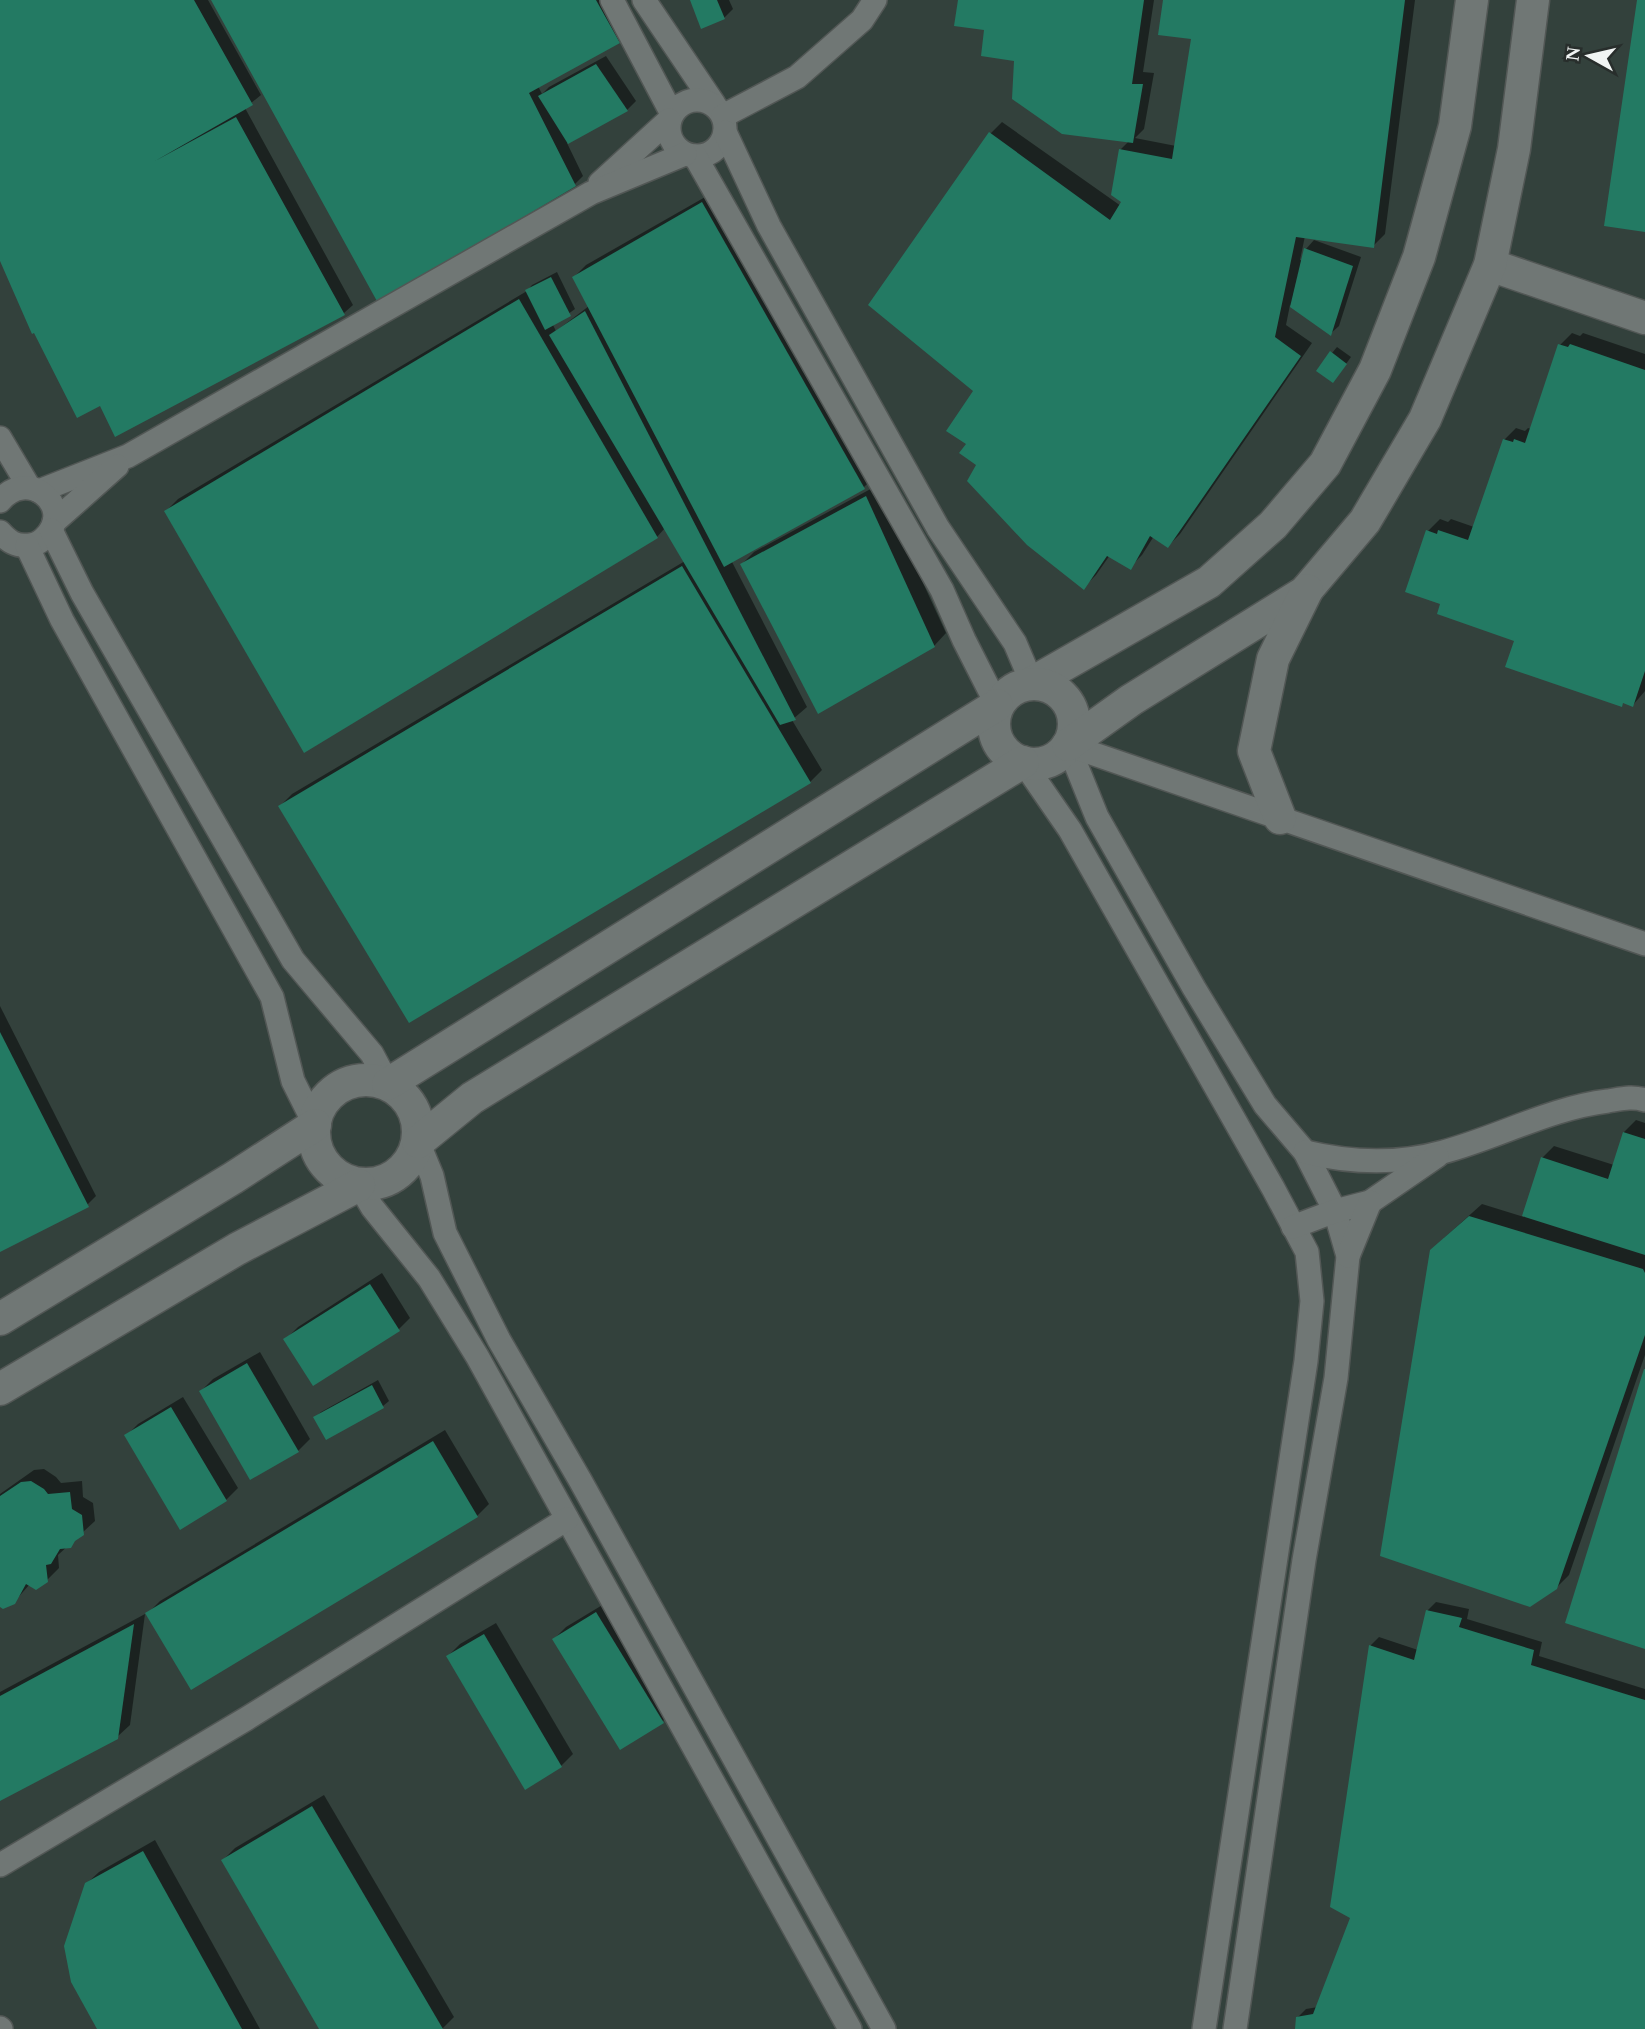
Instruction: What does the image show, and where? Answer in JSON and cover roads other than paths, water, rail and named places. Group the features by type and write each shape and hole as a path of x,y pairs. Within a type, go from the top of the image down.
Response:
{"street":[{"path":"612,0 670,117 669,136 673,144 690,155 942,590 997,705 993,718 995,738 1005,753 1032,765 1059,756 1068,746 1131,700 1304,592 1365,521 1425,419 1490,265 1514,149 1533,0"},
{"path":"644,0 721,117 775,238 938,528 1015,643 1032,683"},
{"path":"721,117 797,77 862,20 875,0"},
{"path":"388,1084 997,705 1010,690 1032,683 1209,582 1273,525 1325,464 1375,370 1419,257 1455,126 1472,0"},
{"path":"590,192 670,117 677,106 695,99 721,117"},
{"path":"0,501 10,491 34,489 128,456 590,192 690,155 703,156 718,147 721,117"},
{"path":"1490,265 1645,318"},
{"path":"0,438 34,489 51,503 52,526 82,593 293,960 372,1054 388,1084"},
{"path":"16,547 44,538 52,526 128,456"},
{"path":"0,532 16,547 62,621 272,997 293,1081 315,1125"},
{"path":"1280,818 1254,751 1273,659 1308,587"},
{"path":"1032,683 1045,684 1058,690 1070,706 1074,719 1068,746 1097,817 1194,988 1265,1105 1305,1152 1335,1211 1348,1256"},
{"path":"1068,746 1645,944"},
{"path":"418,1142 472,1098 1023,762"},
{"path":"1023,762 1070,830 1307,1252 1312,1301 1306,1361 1204,2029"},
{"path":"371,1079 388,1084 403,1094 416,1113 419,1124 418,1142 407,1166 393,1178 377,1184 359,1185 340,1178 322,1160 314,1132 316,1116 325,1100 338,1087 353,1081 371,1079"},
{"path":"1305,1152 1335,1159 1374,1163 1442,1152 1578,1104 1635,1097 1645,1100"},
{"path":"0,1319 233,1178 315,1125"},
{"path":"418,1142 432,1176 445,1233 499,1340 580,1480 884,2029"},
{"path":"1293,1227 1335,1211 1370,1202 1442,1152"},
{"path":"0,1389 237,1248 359,1185"},
{"path":"359,1185 372,1207 429,1279 477,1356 850,2029"},
{"path":"1235,2029 1304,1560 1336,1378 1348,1256 1370,1202"},
{"path":"0,1866 246,1719 567,1519"}]}
